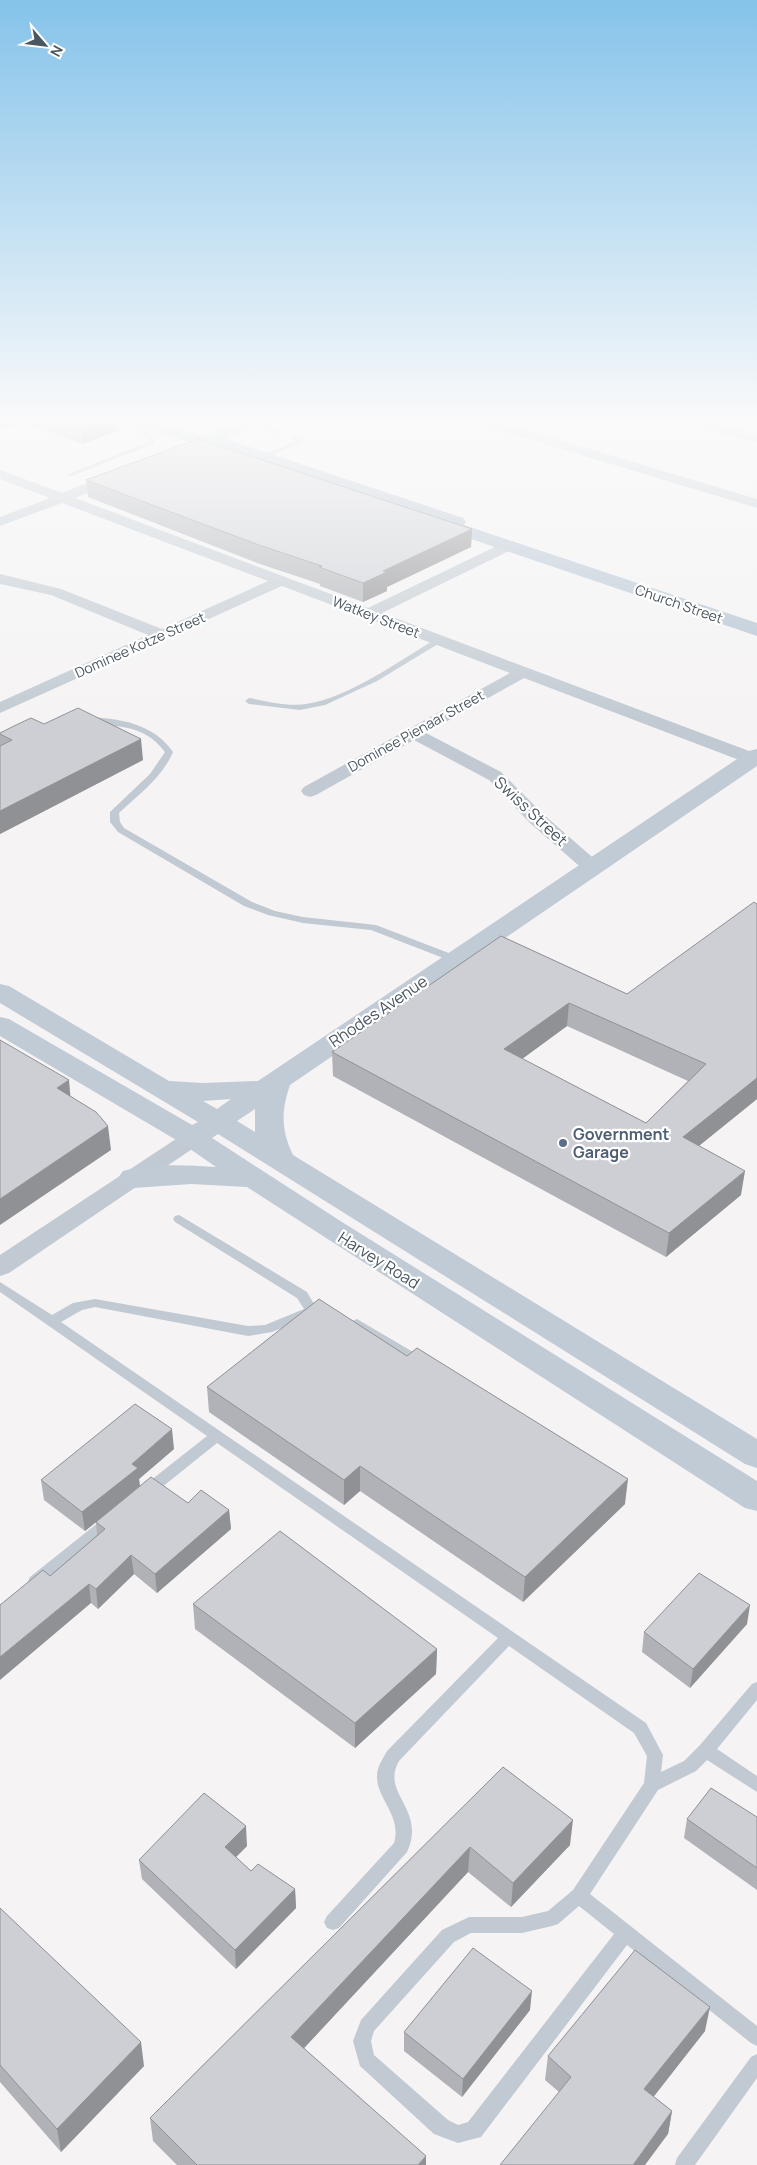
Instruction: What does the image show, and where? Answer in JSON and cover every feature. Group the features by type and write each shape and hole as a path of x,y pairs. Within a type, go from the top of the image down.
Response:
{"main road":[{"name":"Church Street","path":"443,523 757,630"},
{"name":"Church Street","path":"458,523 757,624"},
{"name":"Rhodes Avenue","path":"205,1130 755,757"},
{"name":"Harvey Road","path":"0,992 161,1088 253,1178 757,1498"},
{"name":"Harvey Road","path":"0,1025 205,1130 281,1161 757,1455"},
{"path":"161,1088 203,1092 272,1084 267,1117 268,1129 281,1161"},
{"path":"133,1178 191,1175 253,1178"}],"street":[{"name":"Watkey Street","path":"130,523 439,641 755,757"},
{"path":"367,614 508,546"},
{"path":"0,579 56,592 163,635"},
{"name":"Dominee Kotze Street","path":"0,708 280,581"},
{"name":"Dominee Pienaar Street","path":"310,791 523,672"},
{"path":"0,688 22,698"},
{"name":"Swiss Street","path":"413,733 495,776 537,819 592,867"},
{"name":"Rhodes Avenue","path":"0,1267 205,1130"}],"lane":[{"path":"250,701 304,707 323,703 345,694 439,641"},
{"path":"74,722 103,719 122,722 152,736 164,744 169,752 166,761 156,773 116,812 114,816 115,822 121,830 248,904 303,920 372,927 455,959"},
{"path":"179,1219 302,1294 312,1311"},
{"path":"0,1286 640,1728 655,1755 652,1785 579,1896 552,1918 522,1925 469,1924 448,1936 367,2026 362,2041 366,2060 441,2127 458,2134 474,2130 625,1934"},
{"path":"53,1322 74,1307 85,1303 95,1303 248,1331 267,1329 312,1311 328,1310"},
{"path":"347,1318 430,1368"},
{"path":"132,1504 217,1435"},
{"path":"23,1591 116,1516"},
{"path":"333,1922 401,1847 406,1836 405,1822 386,1785 386,1770 393,1756 509,1636"},
{"path":"652,1785 690,1766 706,1750 757,1689"},
{"path":"706,1750 757,1785"},
{"path":"579,1896 757,2038"},
{"path":"684,2165 757,2064"}],"building":[{"path":"201,523 454,523 472,529 383,571 387,572 363,583 319,567 322,566"},
{"path":"78,708 141,739 0,811 0,746 12,740 0,733 31,718 44,724"},
{"path":"754,902 757,904 757,1078 683,1137 745,1171 669,1233 332,1052 501,936 627,994","holes":["569,1003 706,1064 646,1123 504,1049"]},
{"path":"0,1040 69,1080 57,1088 96,1112 108,1126 0,1199"},
{"path":"319,1299 407,1356 417,1348 628,1479 525,1577 360,1466 344,1480 207,1387"},
{"path":"135,1404 172,1429 132,1464 138,1468 82,1512 41,1480"},
{"path":"151,1477 188,1503 201,1490 229,1510 155,1574 131,1555 96,1589 89,1584 0,1657 0,1605 43,1570 50,1576 105,1529 96,1522"},
{"path":"280,1531 437,1649 355,1723 193,1604"},
{"path":"699,1573 750,1605 693,1669 644,1632"},
{"path":"503,1767 573,1820 513,1883 470,1847 291,2037 426,2156 418,2165 197,2165 150,2118"},
{"path":"711,1788 757,1817 757,1868 687,1819"},
{"path":"204,1793 246,1826 225,1847 251,1871 258,1864 295,1889 235,1950 139,1860"},
{"path":"0,1908 141,2042 57,2129 0,2065"},
{"path":"473,1948 532,1991 463,2079 404,2032"},
{"path":"635,1950 710,2007 644,2089 672,2111 633,2165 500,2165 571,2077 548,2056"}],"place":[{"name":"Government Garage","path":"563,1143"}]}
